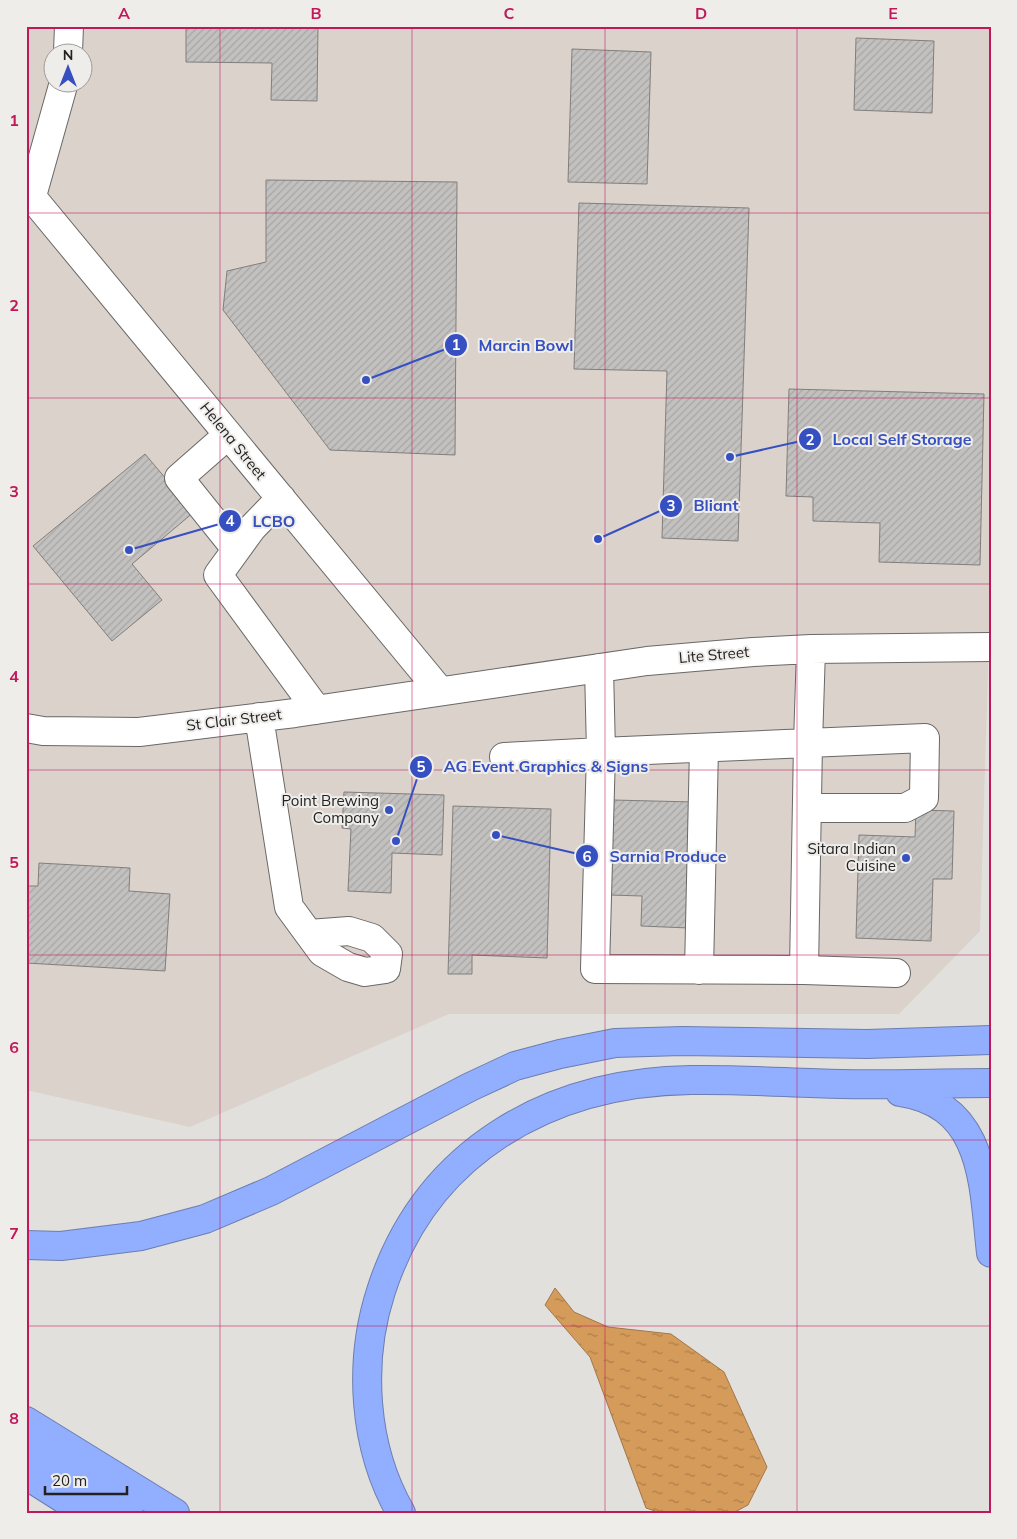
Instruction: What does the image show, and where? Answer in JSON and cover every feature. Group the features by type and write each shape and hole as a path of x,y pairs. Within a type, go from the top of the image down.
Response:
{"highway":[{"path":"26,1245 61,1246 141,1236 205,1219 271,1191 470,1087 515,1066 560,1054 615,1043 682,1041 867,1044 991,1040"},
{"path":"401,1513 384,1476 373,1435 367,1394 370,1335 378,1301 399,1246 432,1193 459,1164 488,1140 554,1105 600,1091 639,1084 690,1080 841,1084 991,1083"},
{"path":"841,1084 913,1094 933,1102 950,1112 964,1128 974,1144 980,1166 991,1253"},
{"path":"26,1421 175,1513"},
{"path":"26,1448 129,1513"},
{"path":"26,1475 86,1513"}],"street":[{"path":"68,42 69,26"},
{"path":"29,193 61,92"},
{"name":"Helena Street","path":"29,193 440,691"},
{"path":"228,435 180,478 236,549"},
{"path":"281,498 252,528 218,575 317,710"},
{"name":"Lite Street","path":"440,691 647,661 811,649 991,647"},
{"path":"804,970 811,649"},
{"path":"599,668 601,752 595,969 804,970 896,973"},
{"name":"St Clair Street","path":"26,728 43,731 139,732 317,710 440,691"},
{"path":"259,717 290,907 309,934"},
{"path":"504,757 925,738 924,798 905,808 808,808"},
{"path":"699,970 704,748"}],"shaded area":[{"path":"26,26 991,26 991,573 980,931 899,1014 449,1014 190,1127 26,1090"}],"water":[{"path":"555,1288 574,1312 608,1327 671,1334 724,1372 767,1467 748,1505 733,1513 661,1513 646,1508 590,1357 545,1305"}],"building":[{"path":"186,26 318,26 317,101 271,100 272,63 186,62"},
{"path":"856,38 934,41 932,113 854,110"},
{"path":"572,49 651,52 647,184 568,182"},
{"path":"266,180 457,182 455,455 330,450 223,310 227,271 266,262"},
{"path":"579,203 749,208 738,541 662,538 667,371 574,369"},
{"path":"789,389 984,394 980,565 879,562 880,523 813,521 813,497 786,496"},
{"path":"145,454 194,512 132,564 162,600 112,641 33,546"},
{"path":"344,792 444,795 442,855 392,853 391,893 348,891 351,829 342,828"},
{"path":"613,800 693,802 689,928 641,926 642,896 610,895"},
{"path":"453,806 551,809 547,958 472,955 472,974 448,974"},
{"name":"Sitara Indian Cuisine","path":"916,810 954,811 952,879 933,879 931,941 856,938 859,835 915,837"},
{"path":"39,863 130,868 129,891 170,894 165,971 26,963 26,886 38,886"}],"place":[{"name":"Marcin Bowl","path":"366,380"},
{"name":"Local Self Storage","path":"730,457"},
{"name":"Bliant","path":"598,539"},
{"name":"LCBO","path":"129,550"},
{"name":"Point Brewing Company","path":"389,810"},
{"name":"Sarnia Produce","path":"496,835"},
{"name":"AG Event Graphics & Signs","path":"396,841"},
{"name":"Sitara Indian Cuisine","path":"906,858"}]}
